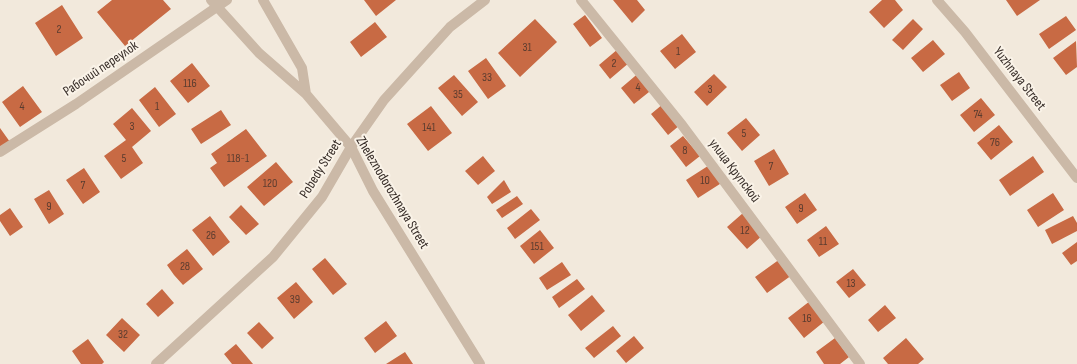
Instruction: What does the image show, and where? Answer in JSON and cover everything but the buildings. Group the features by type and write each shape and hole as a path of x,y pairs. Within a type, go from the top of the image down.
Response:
{"street":[{"name":"Рабочий переулок","path":"0,152 76,104 214,4 227,0"},
{"path":"264,0 302,68 306,94"},
{"name":"Pobedy Street","path":"156,364 273,257 322,197 351,147 384,100 450,27 485,0"},
{"name":"улица Крупской","path":"581,0 682,125 860,364"},
{"name":"Yuzhnaya Street","path":"937,0 965,32 1077,178"},
{"name":"Zheleznodorozhnaya Street","path":"214,4 259,53 306,94 351,147 373,191 480,364"}]}
